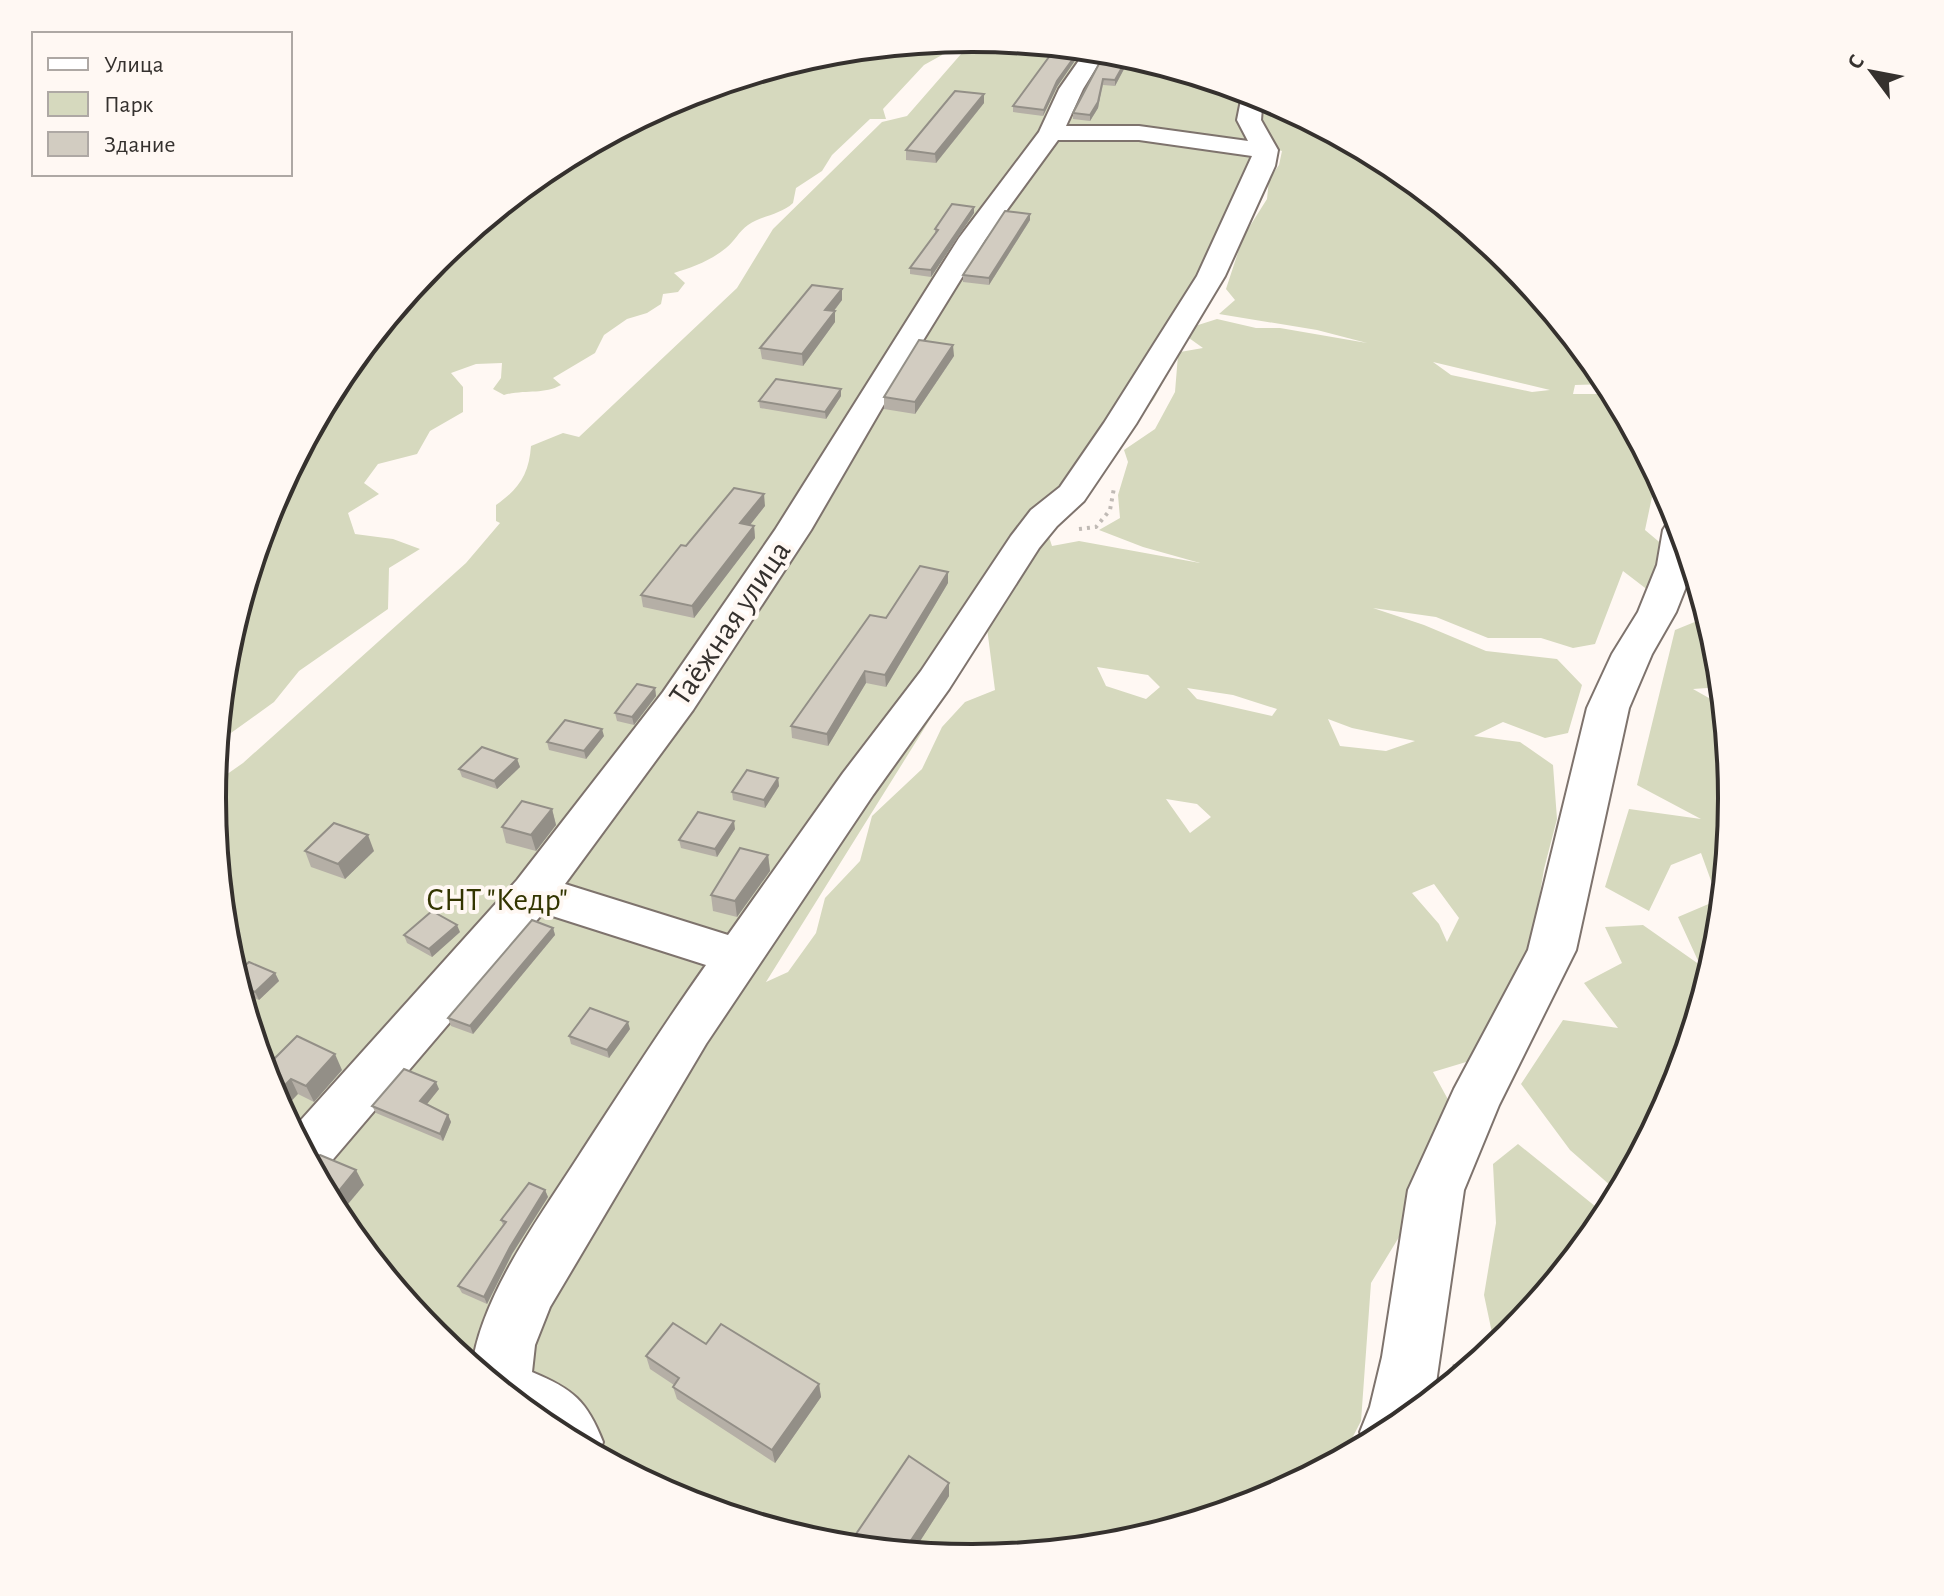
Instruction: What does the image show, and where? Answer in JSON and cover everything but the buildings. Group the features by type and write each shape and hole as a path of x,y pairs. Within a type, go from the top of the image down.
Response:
{"street":[{"name":"Таёжная улица","path":"312,1145 534,892 678,701 745,605 973,238 1051,133 1071,89 1089,61"},
{"path":"501,1376 505,1345 527,1293 680,1043 935,680 1024,544 1044,518 1072,494 1120,424 1211,276 1262,166 1266,150 1249,120 1250,107"},
{"path":"1051,133 1139,133 1266,150"},
{"path":"1401,1407 1412,1357 1436,1190 1473,1105 1552,950 1608,708 1632,654 1657,612 1677,556"},
{"path":"534,892 739,957"}],"green space":[{"name":"СНТ \"Кедр\"","path":"962,52 1021,54 1069,58 1165,77 1257,109 1345,152 1426,206 1464,237 1500,270 1564,344 1592,384 1575,385 1573,394 1598,394 1618,425 1650,489 1652,497 1645,530 1670,551 1653,594 1623,571 1595,644 1573,648 1541,638 1488,638 1436,617 1373,608 1486,651 1557,659 1582,685 1568,733 1545,738 1503,722 1474,736 1520,742 1553,765 1557,819 1544,869 1530,953 1486,1056 1433,1072 1451,1105 1407,1224 1371,1283 1361,1421 1351,1440 1302,1467 1212,1504 1165,1519 1069,1538 972,1544 923,1542 875,1538 779,1519 687,1487 642,1467 599,1444 518,1390 444,1326 411,1290 380,1252 326,1171 303,1128 266,1038 251,991 232,895 227,774 466,563 500,523 496,521 496,505 521,480 528,465 531,446 563,433 579,437 737,288 773,229 882,122 907,116","holes":["1278,150 1282,151 1279,165 1269,179 1267,199 1243,237 1226,289 1235,300 1219,314 1317,330 1367,343 1280,328 1256,328 1217,319 1195,326 1189,338 1203,348 1180,352 1225,267","1178,355 1175,392 1155,429 1124,450 1128,462 1118,495 1120,518 1099,530 1143,547 1200,563 1079,541 1052,546 1049,537 1154,399","1433,362 1550,390 1532,392 1451,375","987,628 995,690 965,702 942,727 922,769 872,816 860,861 825,898 816,933 788,972 766,982","1097,667 1148,675 1160,687 1146,699 1106,686","1187,688 1233,695 1277,709 1272,716 1197,699","1328,719 1352,728 1415,741 1386,751 1340,746","1166,799 1197,804 1211,817 1190,833","1434,884 1459,918 1447,942 1439,924 1412,893"]},
{"path":"943,53 924,65 883,109 886,119 870,119 832,155 822,171 796,188 793,203 748,225 714,257 674,273 685,283 678,292 663,294 661,304 647,313 627,319 604,335 595,353 553,378 561,385 548,390 504,395 493,389 501,378 502,363 476,364 451,373 463,387 463,412 430,431 417,454 378,464 364,483 379,494 348,513 355,534 393,539 420,549 389,568 388,609 299,671 274,702 229,734 240,652 251,605 283,513 326,425 352,384 380,344 444,270 518,206 558,178 642,129 687,109 779,77 826,66 875,58"},
{"path":"1697,621 1710,688 1693,689 1712,701 1718,798 1713,886 1701,853 1671,865 1649,911 1605,887 1629,809 1701,819 1637,785 1675,630"},
{"path":"1711,903 1699,964 1678,917"},
{"path":"1643,925 1699,964 1661,1083 1641,1128 1609,1185 1570,1150 1521,1084 1563,1020 1618,1028 1584,983 1622,963 1605,927"},
{"path":"1518,1144 1595,1207 1564,1252 1492,1333 1484,1295 1496,1223 1493,1164"}]}
